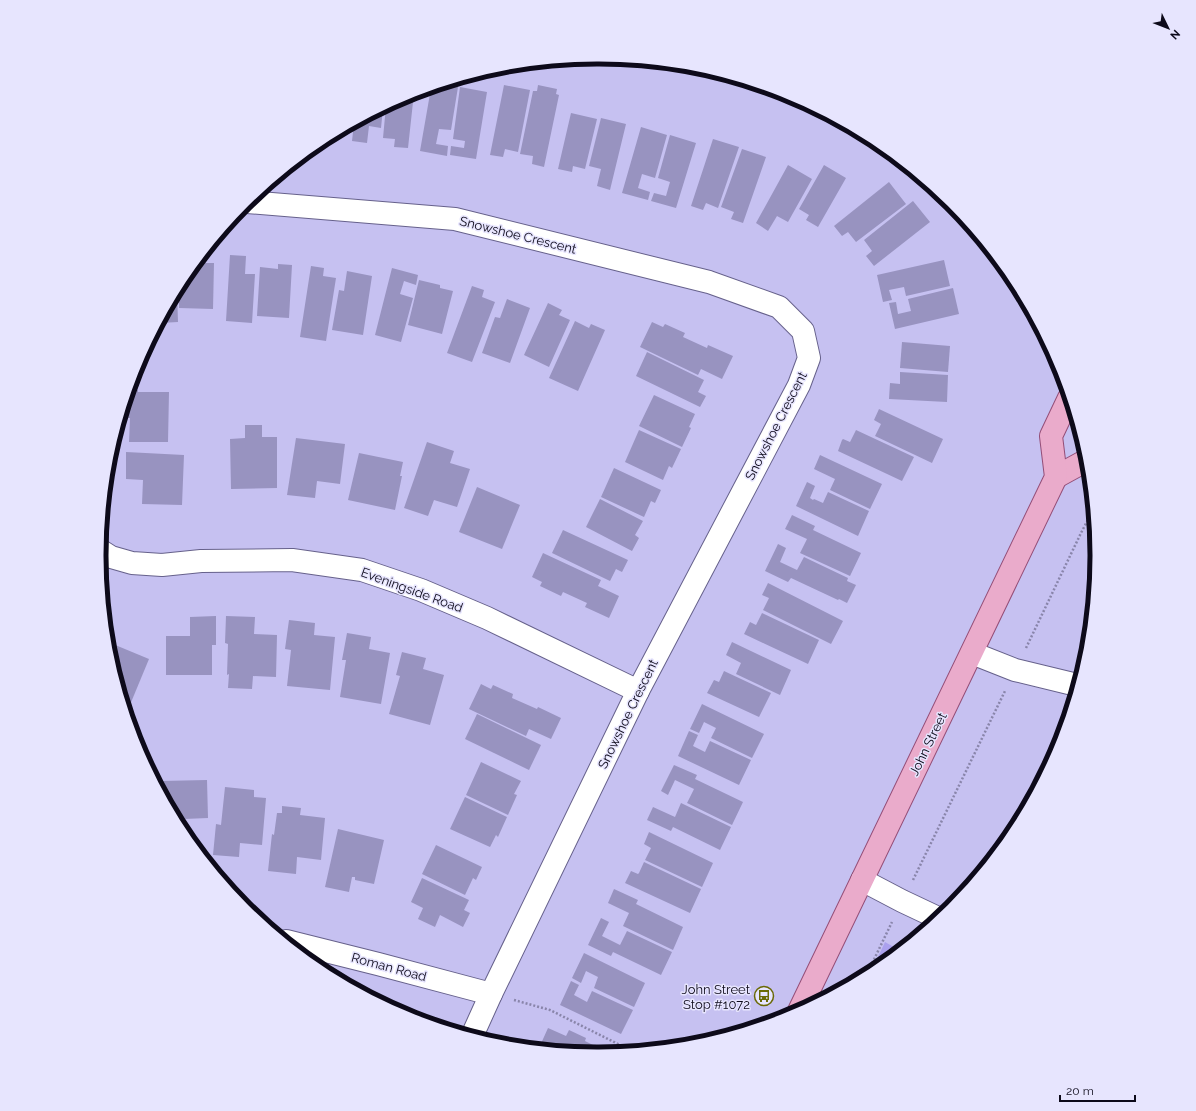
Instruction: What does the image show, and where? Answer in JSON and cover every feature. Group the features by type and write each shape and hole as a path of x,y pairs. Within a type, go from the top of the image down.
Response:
{"main road":[{"path":"1065,405 1051,436 1056,476 1081,463"},
{"name":"John Street","path":"803,1002 1056,476"}],"street":[{"name":"Snowshoe Crescent","path":"256,203 455,219 709,282 779,307 803,331 809,358 799,385 638,691 474,1031"},
{"name":"Eveningside Road","path":"106,554 111,557 140,563 162,565 202,562 292,560 362,570 421,590 488,618 638,691"},
{"path":"972,653 1015,670 1072,685"},
{"path":"862,880 932,915"},
{"name":"Roman Road","path":"298,944 491,994"}],"path":[{"path":"872,963 1088,520"},
{"path":"491,994 550,1010 622,1046"}],"shaded area":[{"path":"885,942 894,947 877,960"}],"building":[{"path":"504,85 530,90 518,152 505,149 503,157 490,155"},
{"path":"538,85 557,89 556,94 559,95 544,167 532,164 533,156 520,154 533,91 537,91"},
{"path":"453,86 458,87 451,130 439,129 436,144 448,146 447,156 420,151 430,94"},
{"path":"460,87 487,92 476,159 450,155 451,146 464,148 465,141 453,139"},
{"path":"413,100 408,148 394,147 395,139 383,138 385,113"},
{"path":"571,113 597,119 585,169 573,166 572,172 558,169"},
{"path":"382,114 381,128 369,126 367,143 352,141 353,129"},
{"path":"601,118 626,124 610,190 597,186 601,169 589,166"},
{"path":"641,127 667,135 655,178 642,174 638,188 650,192 648,200 622,193"},
{"path":"670,135 696,143 676,208 651,201 654,193 666,196 670,182 658,178"},
{"path":"713,139 739,147 718,208 706,203 703,210 691,206"},
{"path":"742,149 766,157 743,223 731,219 734,212 721,207"},
{"path":"788,165 812,179 788,222 777,216 768,231 756,223"},
{"path":"824,165 846,178 818,227 806,220 809,215 799,209"},
{"path":"889,182 906,204 856,242 848,232 842,236 834,226"},
{"path":"913,201 930,222 874,266 866,256 872,251 864,240"},
{"path":"230,255 246,256 245,274 255,274 252,323 226,321"},
{"path":"944,260 950,286 906,296 904,287 889,290 892,300 883,302 877,275"},
{"path":"203,263 214,263 213,309 179,308 179,298"},
{"path":"278,264 292,265 289,318 257,316 260,267 278,269"},
{"path":"311,266 324,268 323,276 336,278 326,341 300,337"},
{"path":"392,268 418,275 416,285 404,281 400,294 413,298 401,342 375,335"},
{"path":"347,271 372,276 363,335 332,330 339,290 344,291"},
{"path":"419,280 440,285 440,288 453,291 442,334 408,325"},
{"path":"472,286 484,290 482,297 495,302 472,362 447,353"},
{"path":"953,288 959,314 895,329 889,303 896,302 898,314 911,311 908,299"},
{"path":"507,299 530,308 510,363 482,353 495,317 500,318"},
{"path":"177,301 178,322 165,323"},
{"path":"548,303 562,310 559,315 570,320 549,367 524,355"},
{"path":"575,321 589,328 591,324 605,330 578,391 549,378"},
{"path":"652,322 663,327 665,324 685,333 683,337 707,348 708,345 733,356 722,379 701,369 698,375 640,347"},
{"path":"902,342 950,346 948,372 900,368"},
{"path":"647,352 704,380 698,392 706,396 700,407 636,376"},
{"path":"900,372 948,375 947,402 889,399 890,383 900,384"},
{"path":"136,390 138,390 138,392 169,392 168,442 129,442 130,418 126,418"},
{"path":"654,395 695,414 689,427 691,428 682,447 639,426"},
{"path":"879,409 943,439 932,463 875,436 881,424 874,420"},
{"path":"245,425 262,425 262,437 277,437 277,488 231,489 230,439 245,438"},
{"path":"639,430 681,449 672,468 669,466 663,480 625,462"},
{"path":"856,430 914,457 902,481 838,451 842,440 843,439 850,442"},
{"path":"296,438 345,444 340,484 317,481 315,498 287,495"},
{"path":"427,442 454,451 450,463 470,469 457,507 434,500 428,516 404,508"},
{"path":"126,452 184,455 182,505 142,504 143,480 126,479"},
{"path":"359,453 403,462 400,476 402,476 395,510 348,500"},
{"path":"820,455 882,484 870,509 830,490 835,479 814,469"},
{"path":"614,468 661,490 655,503 651,501 644,517 601,497"},
{"path":"807,482 815,486 810,498 813,500 814,499 823,503 828,492 869,511 858,536 796,506"},
{"path":"477,487 520,505 502,549 459,532"},
{"path":"600,499 643,521 635,535 639,538 632,551 586,527"},
{"path":"792,515 815,526 813,530 861,553 850,576 800,553 807,539 785,529"},
{"path":"563,530 628,560 622,572 616,569 610,581 552,553"},
{"path":"778,544 786,548 780,562 797,570 804,557 848,578 847,581 856,585 847,603 791,578 788,582 765,571"},
{"path":"543,553 601,580 598,586 619,596 609,618 585,607 587,603 563,592 561,596 540,586 542,582 532,577"},
{"path":"768,583 843,621 831,644 763,610 769,598 762,595"},
{"path":"762,613 819,640 808,664 744,634 750,622 756,625"},
{"path":"216,616 216,645 212,645 212,675 166,675 166,636 190,636 190,617"},
{"path":"226,616 255,617 254,634 277,635 276,677 253,676 252,689 228,688 228,644 225,643"},
{"path":"289,620 315,623 314,635 335,637 330,690 287,686 291,650 285,649"},
{"path":"347,633 371,637 369,649 390,653 381,704 340,697 346,660 342,660"},
{"path":"732,642 791,670 780,695 736,674 741,663 726,655"},
{"path":"115,645 149,659 130,704 123,683"},
{"path":"402,652 426,658 423,669 444,675 430,725 389,714 400,676 396,675"},
{"path":"724,671 771,693 759,717 707,693 714,680 719,682"},
{"path":"481,684 491,689 493,685 513,694 512,698 537,709 538,707 561,718 551,739 529,729 526,736 469,709"},
{"path":"702,704 764,734 752,758 711,738 716,728 704,722 699,733 690,729"},
{"path":"477,714 541,745 529,770 465,739"},
{"path":"689,731 698,735 693,746 705,752 710,741 751,760 739,785 678,756"},
{"path":"481,762 521,781 514,794 517,795 508,815 466,795"},
{"path":"674,765 697,775 695,779 743,802 732,825 687,803 694,789 675,780 668,795 661,791"},
{"path":"207,780 208,818 184,819 184,821 161,781"},
{"path":"225,787 254,790 254,797 266,798 262,845 240,843 239,857 213,855 216,824 221,825"},
{"path":"465,797 507,817 498,837 496,835 490,847 450,829"},
{"path":"681,803 731,827 720,850 673,827 671,831 647,820 653,807 675,817"},
{"path":"282,806 301,808 300,815 325,818 321,860 297,857 296,874 268,871 272,834 274,835 277,813 282,813"},
{"path":"338,829 384,840 374,884 355,880 355,877 352,877 349,892 325,887"},
{"path":"649,832 713,863 702,887 645,860 651,848 644,844"},
{"path":"436,845 482,867 476,880 473,878 465,895 422,874"},
{"path":"644,862 701,889 690,913 625,883 631,871 638,874 639,873"},
{"path":"422,878 469,900 464,910 470,913 463,927 440,915 435,927 418,919 423,908 411,902"},
{"path":"614,889 638,900 636,904 683,927 673,950 623,926 629,913 608,903"},
{"path":"601,918 609,922 602,936 620,945 627,931 672,952 661,975 613,952 611,956 588,945"},
{"path":"584,953 645,983 634,1007 594,988 598,977 586,971 581,983 572,978"},
{"path":"571,981 579,985 574,995 587,1002 592,991 633,1010 621,1034 560,1005"},
{"path":"548,1028 566,1036 569,1030 586,1038 585,1041 597,1047 566,1046 541,1044"}],"place":[{"name":"John Street Stop #1072","path":"764,996"}]}
